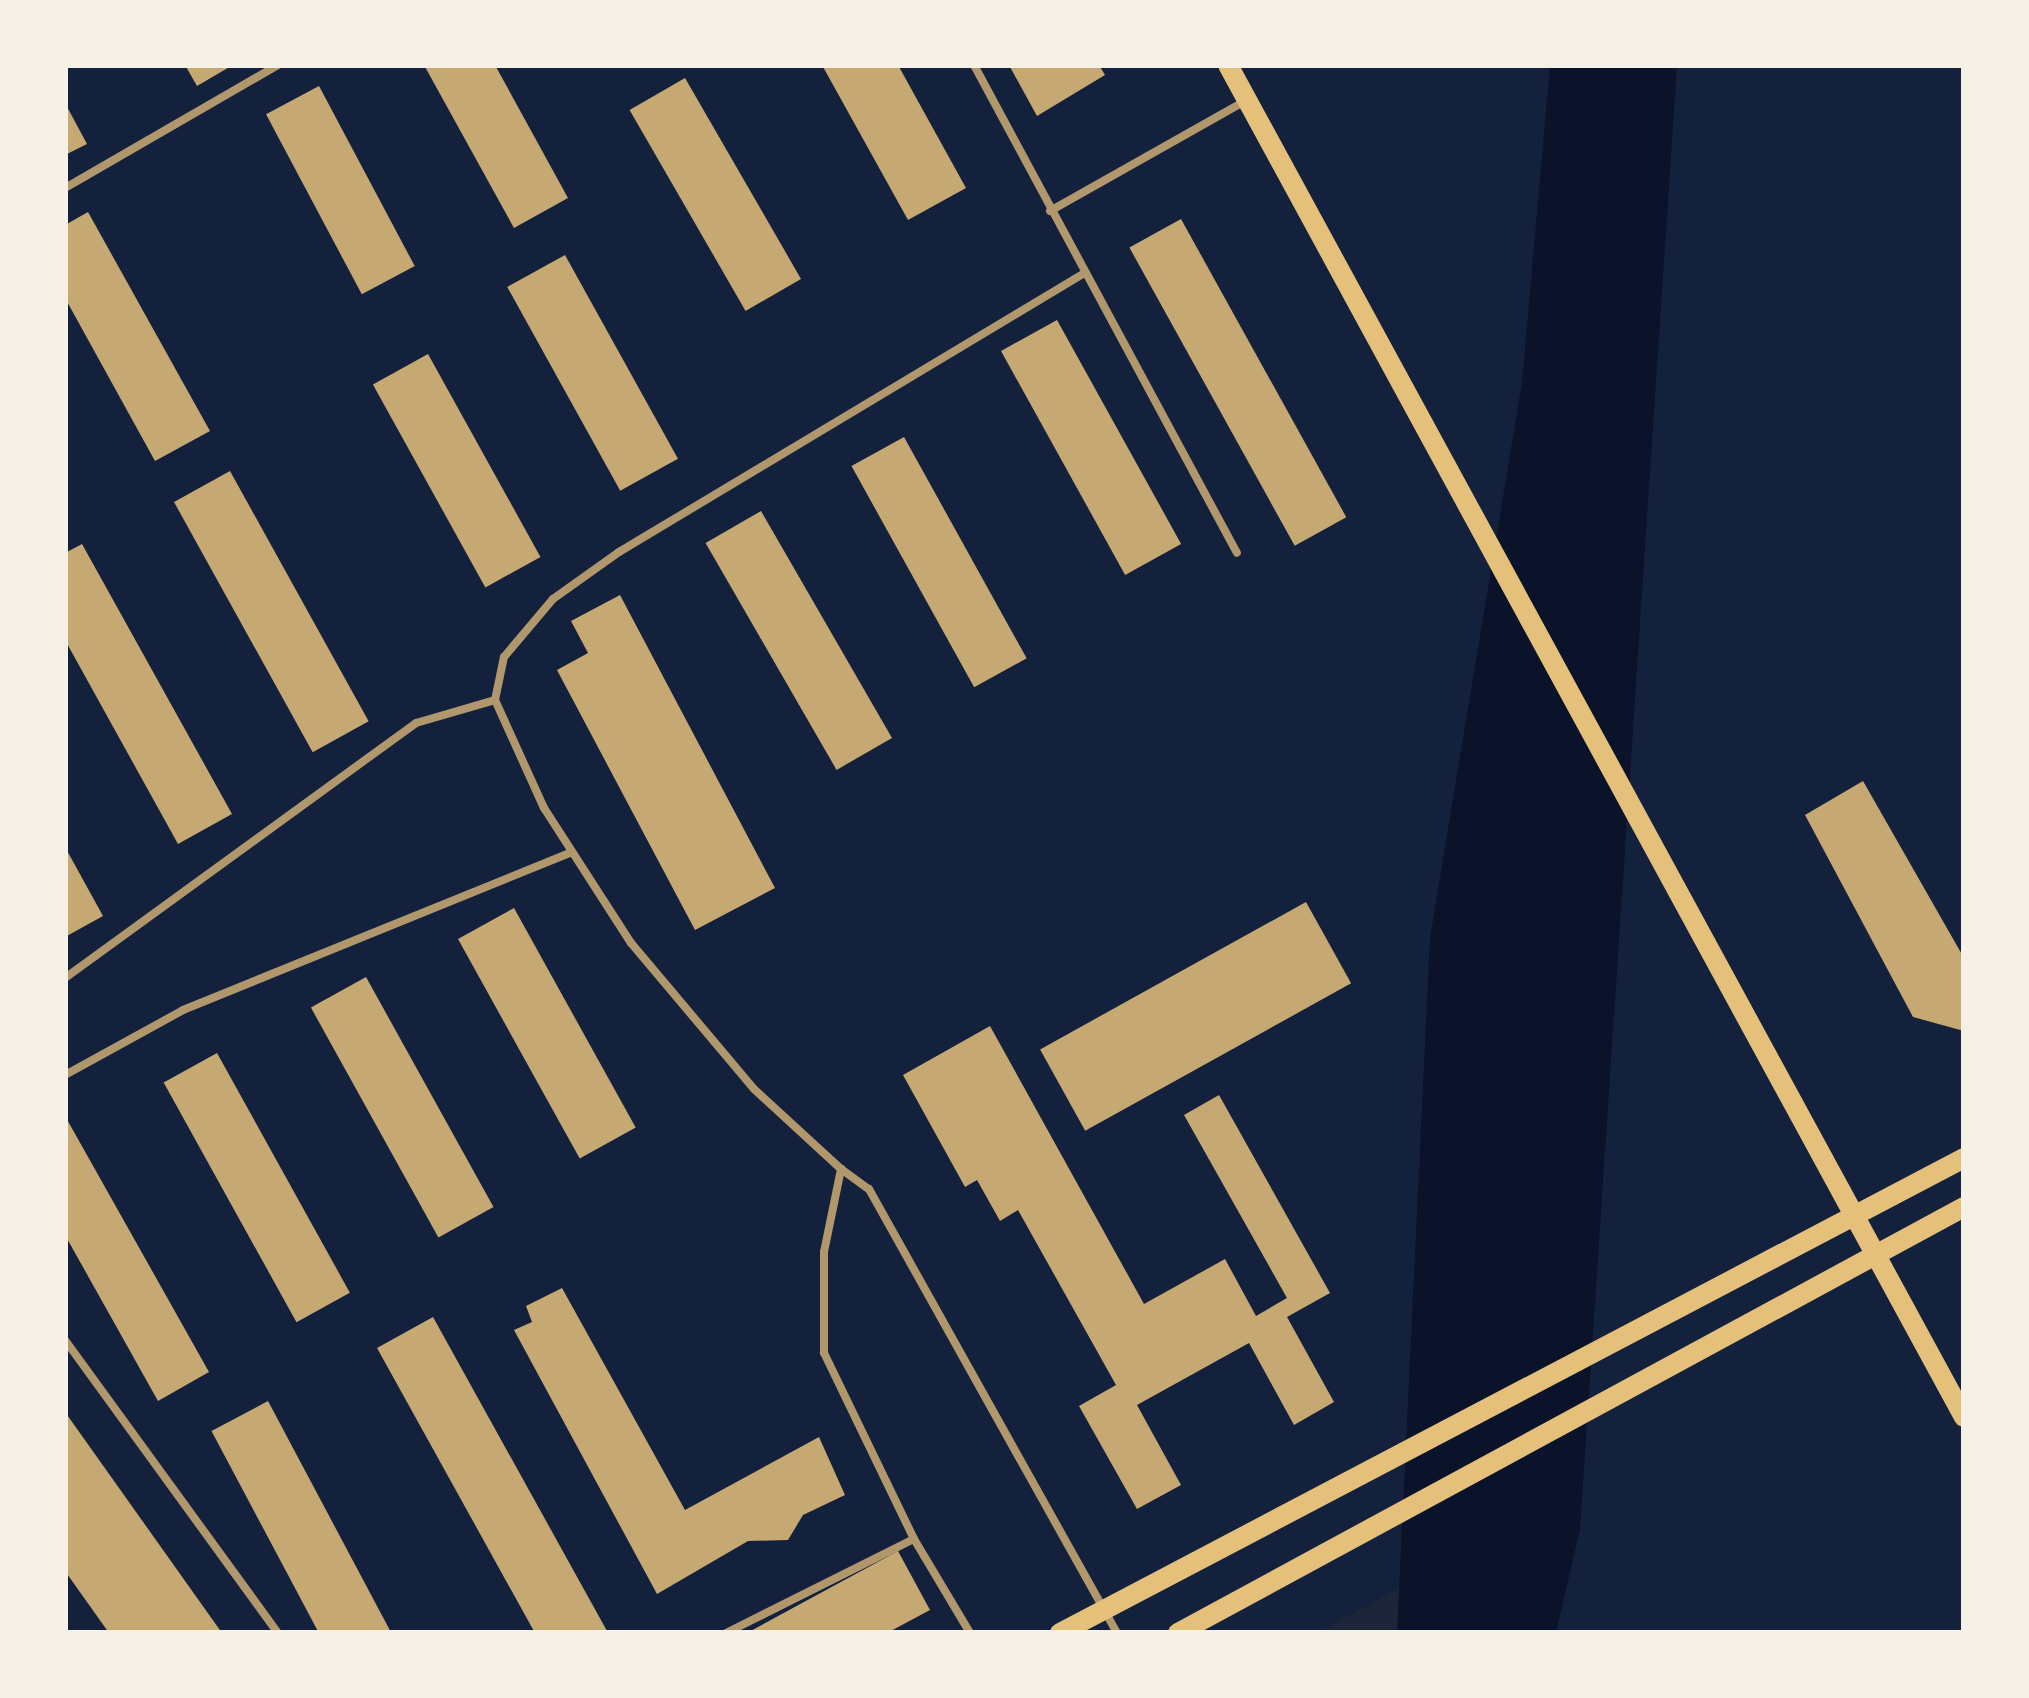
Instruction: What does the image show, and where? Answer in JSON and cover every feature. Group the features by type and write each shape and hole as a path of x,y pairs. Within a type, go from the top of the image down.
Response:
{"main road":[{"path":"1228,65 1964,1417"},
{"path":"1060,1633 1964,1158"},
{"path":"1178,1633 1964,1207"}],"lane":[{"path":"65,188 278,65"},
{"path":"974,65 1082,274 1237,552"},
{"path":"1050,211 1247,100"},
{"path":"1082,274 619,552 554,599 504,657 495,700 544,808 632,943 754,1089 841,1169 869,1189 1118,1633"},
{"path":"65,978 416,723 495,700"},
{"path":"65,1075 183,1010 572,852"},
{"path":"841,1169 824,1252 824,1353 914,1539 970,1633"},
{"path":"65,1340 278,1633"},
{"path":"726,1633 914,1539"}],"shaded area":[{"path":"1550,65 1677,65 1580,1529 1556,1633 1397,1633 1430,938 1522,382"},
{"path":"1420,1577 1415,1633 1317,1633"}],"building":[{"path":"185,65 233,65 197,86"},
{"path":"424,65 495,65 568,198 514,228"},
{"path":"822,65 898,65 966,188 908,220"},
{"path":"1009,65 1099,65 1105,75 1037,116"},
{"path":"685,78 801,279 746,311 630,110"},
{"path":"319,86 415,266 362,294 266,114"},
{"path":"65,103 87,144 65,155"},
{"path":"88,212 210,431 155,461 65,298 65,225"},
{"path":"1181,219 1346,517 1295,546 1129,248"},
{"path":"565,255 678,459 620,491 507,287"},
{"path":"1057,320 1181,544 1125,575 1001,351"},
{"path":"428,354 540,557 485,587 373,385"},
{"path":"904,437 1027,658 974,687 852,466"},
{"path":"230,471 369,721 313,752 174,502"},
{"path":"761,511 892,738 837,770 706,543"},
{"path":"82,544 232,814 178,844 65,640 65,553"},
{"path":"620,595 775,888 695,930 557,670 588,653 571,621"},
{"path":"1863,781 1964,958 1964,1031 1913,1017 1805,815"},
{"path":"65,847 103,916 65,937"},
{"path":"1306,902 1351,983 1085,1131 1040,1049"},
{"path":"514,908 636,1128 580,1159 458,939"},
{"path":"366,977 494,1207 438,1238 311,1008"},
{"path":"990,1026 1144,1304 1225,1259 1256,1316 1287,1298 1184,1115 1219,1095 1330,1293 1287,1317 1334,1402 1294,1425 1249,1343 1137,1405 1181,1485 1137,1509 1079,1406 1116,1385 1018,1210 1000,1221 977,1180 965,1187 903,1075"},
{"path":"217,1053 350,1293 296,1322 164,1083"},
{"path":"65,1116 209,1372 158,1401 65,1235"},
{"path":"562,1288 685,1510 819,1437 845,1495 803,1515 788,1540 748,1541 657,1594 514,1330 532,1322 526,1306"},
{"path":"433,1317 608,1633 535,1633 377,1348"},
{"path":"268,1401 391,1633 319,1633 211,1431"},
{"path":"65,1412 222,1633 109,1633 65,1571"},
{"path":"898,1551 930,1610 887,1633 747,1633"}]}
